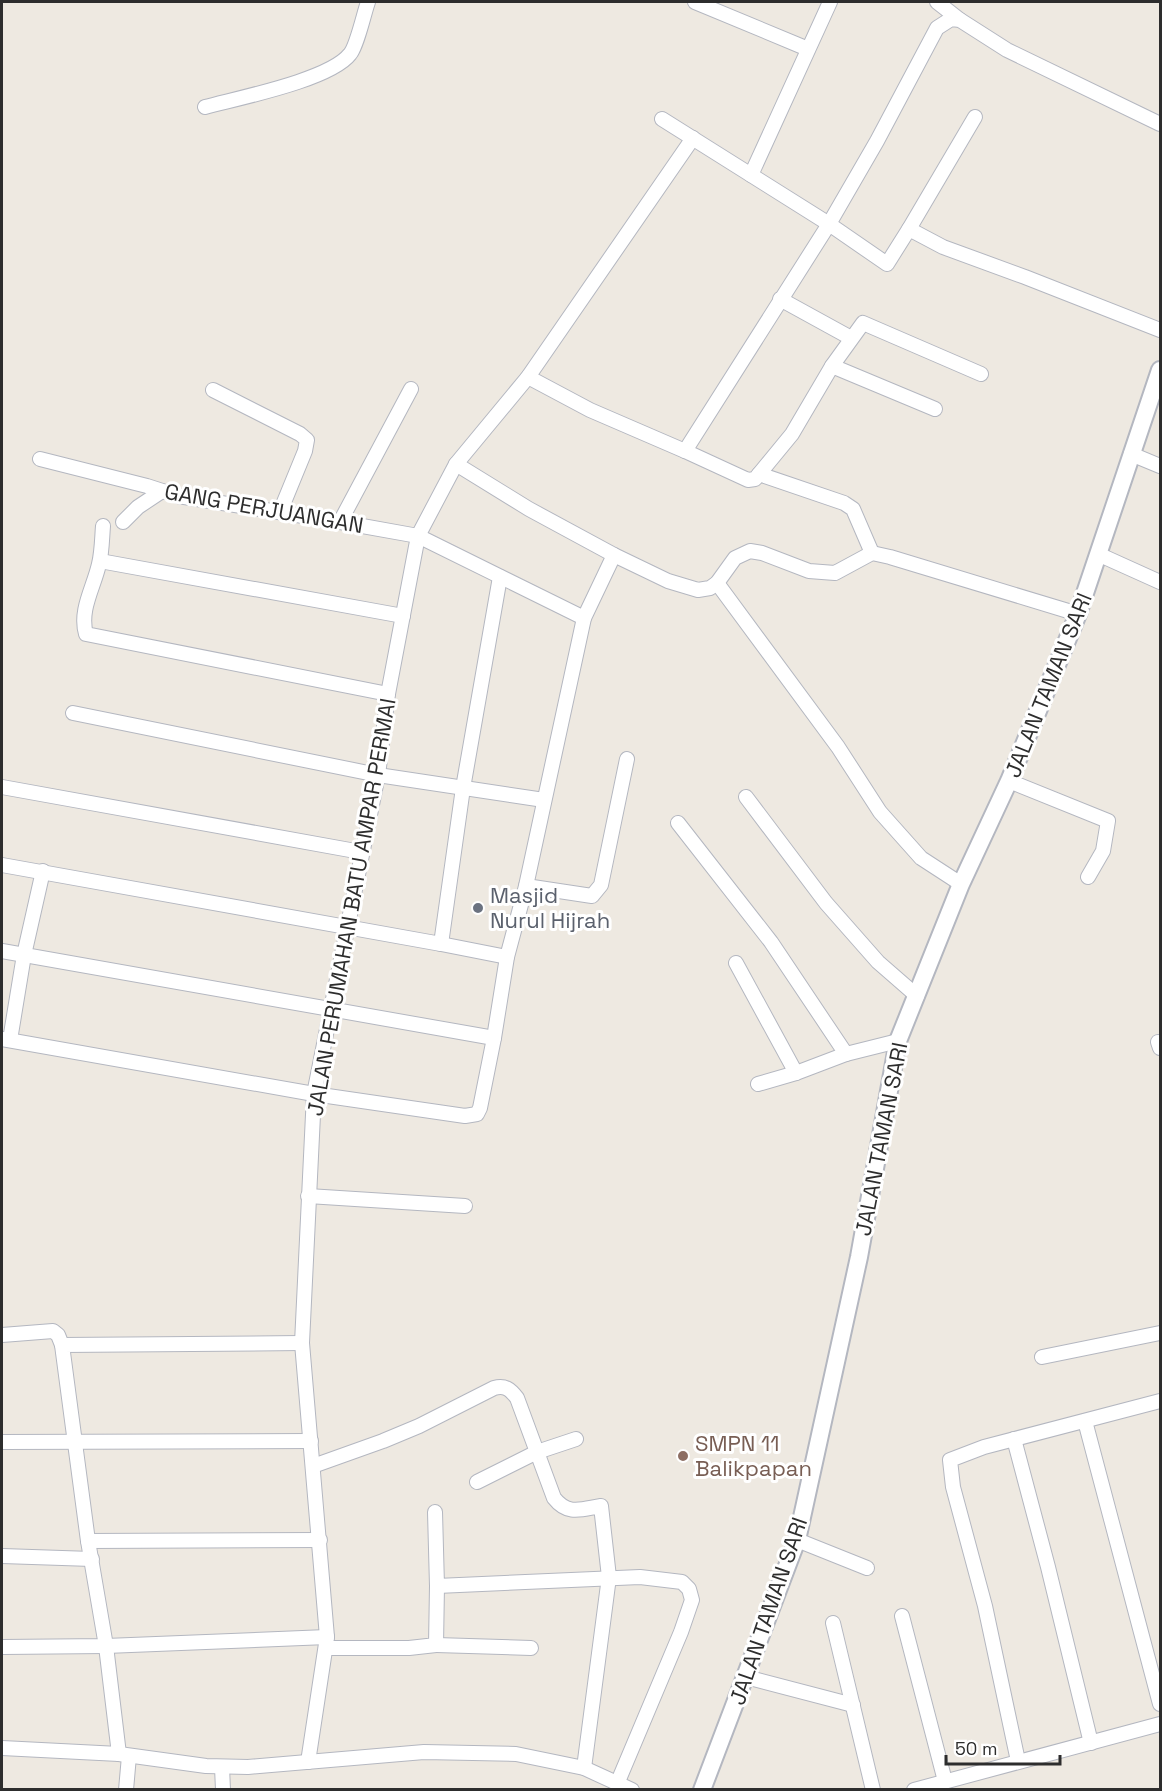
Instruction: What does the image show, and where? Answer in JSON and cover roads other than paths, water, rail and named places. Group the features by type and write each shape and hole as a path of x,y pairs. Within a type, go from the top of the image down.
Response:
{"street":[{"path":"205,107 311,78 329,70 351,54 368,2"},
{"path":"695,2 808,49"},
{"path":"751,175 830,2"},
{"path":"937,2 960,20 1007,50 1161,124"},
{"path":"685,451 829,224 877,141 937,28 951,19 960,20"},
{"path":"662,119 829,224 887,264 975,117"},
{"name":"JALAN PERUMAHAN BATU AMPAR PERMAI","path":"308,1762 327,1643 302,1343 314,1094 378,775 388,694 418,536 456,464 528,377 693,138"},
{"path":"909,229 943,247 1161,330"},
{"path":"780,299 851,338"},
{"path":"528,377 590,410 748,480 755,479 792,434 832,366 863,323 981,374"},
{"path":"832,366 935,410"},
{"name":"JALAN TAMAN SARI","path":"702,1790 797,1540 859,1257 898,1041 962,884 1009,781 1078,614 1100,555 1131,454 1161,370"},
{"path":"340,522 411,389"},
{"path":"213,390 300,434 307,440 305,451 280,512"},
{"path":"1131,454 1161,466"},
{"name":"GANG PERJUANGAN","path":"40,459 177,496 418,536 584,618"},
{"path":"456,464 529,509 614,555 668,581 698,590 710,588 717,583 735,558 750,551 762,553 809,571 835,573 872,553 1078,614"},
{"path":"759,474 844,503 853,509 872,553"},
{"path":"123,522 138,507 162,491"},
{"path":"103,526 100,561 83,624 86,634 388,694"},
{"path":"43,872 6,1039 314,1094 473,1116 480,1108 507,957 526,886 584,618 614,555"},
{"path":"1100,555 1161,582"},
{"path":"100,561 403,616"},
{"path":"441,944 463,788 500,577"},
{"path":"717,583 838,747 880,812 921,858 962,884"},
{"path":"72,713 378,775 544,800"},
{"path":"526,886 592,897 601,885 627,759"},
{"path":"1009,781 1108,822 1103,851 1088,878"},
{"path":"2,787 361,852"},
{"path":"746,797 826,903 878,962 916,996"},
{"path":"678,823 771,942 846,1054"},
{"path":"2,865 348,926 507,957"},
{"path":"2,951 494,1038"},
{"path":"736,963 796,1073"},
{"path":"758,1084 796,1073 846,1054 898,1041"},
{"path":"308,1196 465,1206"},
{"path":"2,1335 52,1331 58,1335 62,1345 88,1541 124,1755 126,1790"},
{"path":"1042,1357 1161,1333"},
{"path":"62,1345 302,1343"},
{"path":"313,1466 419,1426 501,1386 512,1391 517,1398 554,1498 561,1506 574,1510 601,1506 609,1577 584,1768"},
{"path":"1018,1761 986,1606 952,1487 950,1460 1014,1439 1160,1405"},
{"path":"1084,1421 1161,1704"},
{"path":"477,1482 537,1452 576,1439"},
{"path":"1014,1439 1091,1743"},
{"path":"2,1442 311,1441"},
{"path":"435,1512 436,1645"},
{"path":"88,1541 320,1540"},
{"path":"797,1540 867,1568"},
{"path":"2,1556 92,1559"},
{"path":"437,1586 640,1577 682,1582 689,1589 692,1600 681,1632 617,1784"},
{"path":"902,1616 945,1782"},
{"path":"833,1623 873,1790"},
{"path":"2,1647 327,1643 409,1648 436,1645 531,1648"},
{"path":"746,1677 853,1705"},
{"path":"914,1790 1161,1724"},
{"path":"2,1748 124,1755 222,1767 248,1767 435,1752 516,1754 584,1768 632,1790"},
{"path":"222,1767 222,1790"}],"place":[{"name":"Masjid Nurul Hijrah","path":"478,908"},
{"name":"SMPN 11 Balikpapan","path":"683,1456"}]}
